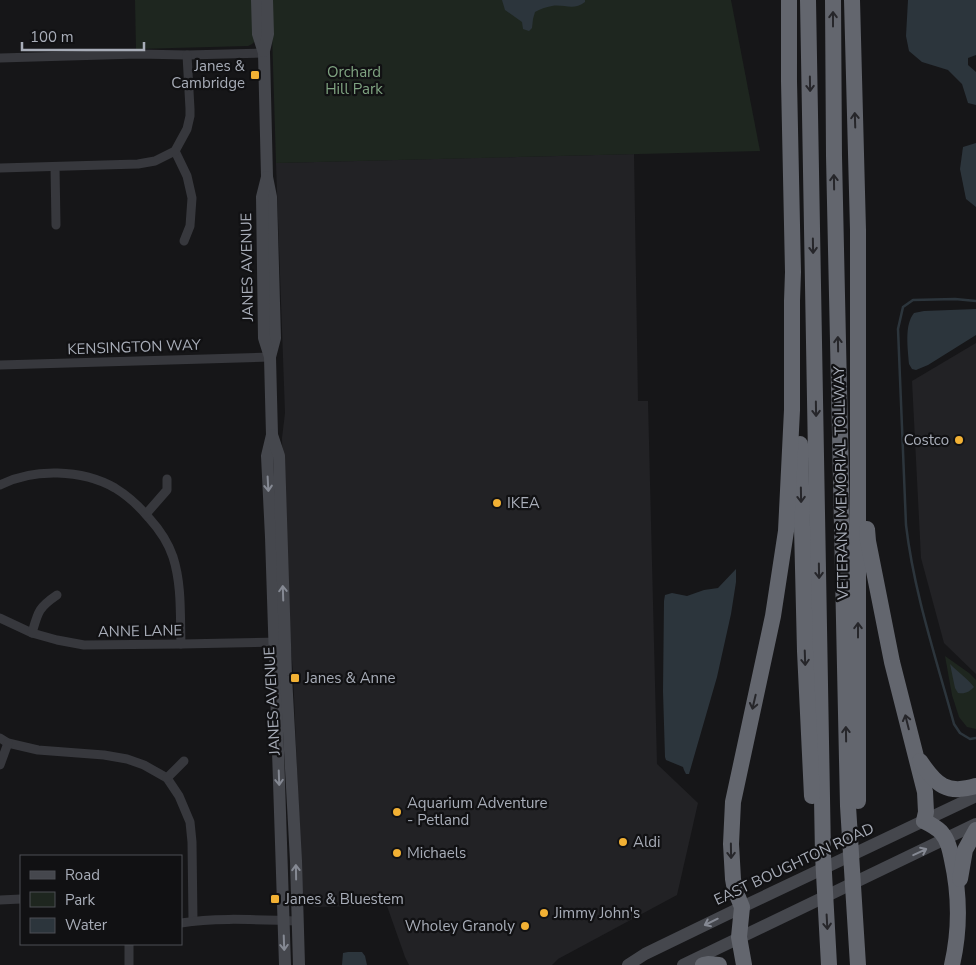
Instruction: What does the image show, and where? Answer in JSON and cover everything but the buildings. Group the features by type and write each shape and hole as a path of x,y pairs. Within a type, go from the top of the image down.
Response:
{"highway":[{"path":"744,965 739,937 742,907 732,879 733,802 773,616 786,531 792,410 793,272 789,0"},
{"name":"VETERANS MEMORIAL TOLLWAY","path":"808,0 823,856 829,965"},
{"name":"VETERANS MEMORIAL TOLLWAY","path":"833,0 834,156 848,806 858,965"},
{"path":"852,0 858,230 858,829 852,870"},
{"path":"793,272 796,301 805,651 810,767 814,821 823,856"},
{"path":"858,414 868,541 892,662 927,800 924,821 933,825 946,839 956,875 958,932 952,965"},
{"path":"915,754 926,770 942,786 958,789 976,786"},
{"path":"958,893 965,850 976,830"},
{"path":"703,965 719,965"}],"street":[{"name":"JANES AVENUE","path":"257,0 258,34 264,53"},
{"name":"JANES AVENUE","path":"267,0 268,34 264,53 267,177 262,197 264,338 270,357 272,435 267,456 271,537 296,852 299,965"},
{"path":"0,58 264,53"},
{"path":"0,168 138,164 155,160 175,151 187,129 190,116 187,55"},
{"path":"175,151 187,176 192,198 190,226 184,241"},
{"path":"55,167 56,225"},
{"name":"KENSINGTON WAY","path":"0,365 270,357"},
{"path":"0,485 10,480 33,474 69,474 99,481 126,495 146,514 161,534 172,557 176,569 180,597 181,644"},
{"path":"146,514 167,490 167,479"},
{"path":"32,633 38,613 47,602 57,595"},
{"name":"ANNE LANE","path":"0,618 32,633 84,645 280,642"},
{"name":"JANES AVENUE","path":"280,642 285,965"},
{"path":"0,764 4,741 38,750 126,759 144,765 167,778 179,796 190,822 193,921"},
{"path":"167,778 184,761"},
{"name":"EAST BOUGHTON ROAD","path":"628,965 645,954 976,796"},
{"path":"683,965 976,824"},
{"path":"0,900 20,899"},
{"path":"182,923 193,921 297,921"},
{"path":"129,945 129,965"}],"shaded area":[{"path":"634,154 638,401 648,401 657,764 698,803 677,895 558,959 552,965 409,965 386,903 361,906 317,907 309,904 302,892 293,672 287,600 282,438 285,413 276,163"},
{"path":"976,343 976,674 944,643 921,558 912,381"}],"green space":[{"path":"135,0 255,0 255,41 248,46 136,49"},
{"name":"Orchard Hill Park","path":"271,0 731,0 760,151 276,163"},
{"path":"945,656 976,680 976,729 967,727 959,717 952,695"}],"water":[{"path":"502,0 585,0 585,2 573,7 552,6 535,12 532,28 529,31 523,29 522,22 505,10"},
{"path":"908,0 976,0 976,55 968,58 968,65 976,72 976,105 968,103 962,84 948,70 922,62 909,51 906,36"},
{"path":"976,143 976,207 966,199 960,169 963,147"},
{"path":"976,309 976,335 928,365 916,370 912,369 909,364 907,337 909,324 914,313"},
{"path":"736,569 731,614 717,677 689,774 686,774 683,767 666,760 665,757 663,691 665,595 672,593 687,596 704,590 718,588"},
{"path":"950,664 974,687 971,690 965,693 958,693 955,688"},
{"path":"362,952 367,965 342,965 343,953"}],"waterway":[{"path":"976,301 955,299 913,300 903,307 898,329 906,525 914,576 954,724 960,733 970,739 976,738"}],"place":[{"name":"Janes & Cambridge","path":"255,75"},
{"name":"Costco","path":"959,440"},
{"name":"IKEA","path":"497,503"},
{"name":"Janes & Anne","path":"295,678"},
{"name":"Aquarium Adventure - Petland","path":"397,812"},
{"name":"Aldi","path":"623,842"},
{"name":"Michaels","path":"397,853"},
{"name":"Janes & Bluestem","path":"275,899"},
{"name":"Jimmy John's","path":"544,913"},
{"name":"Wholey Granoly","path":"525,926"}]}
